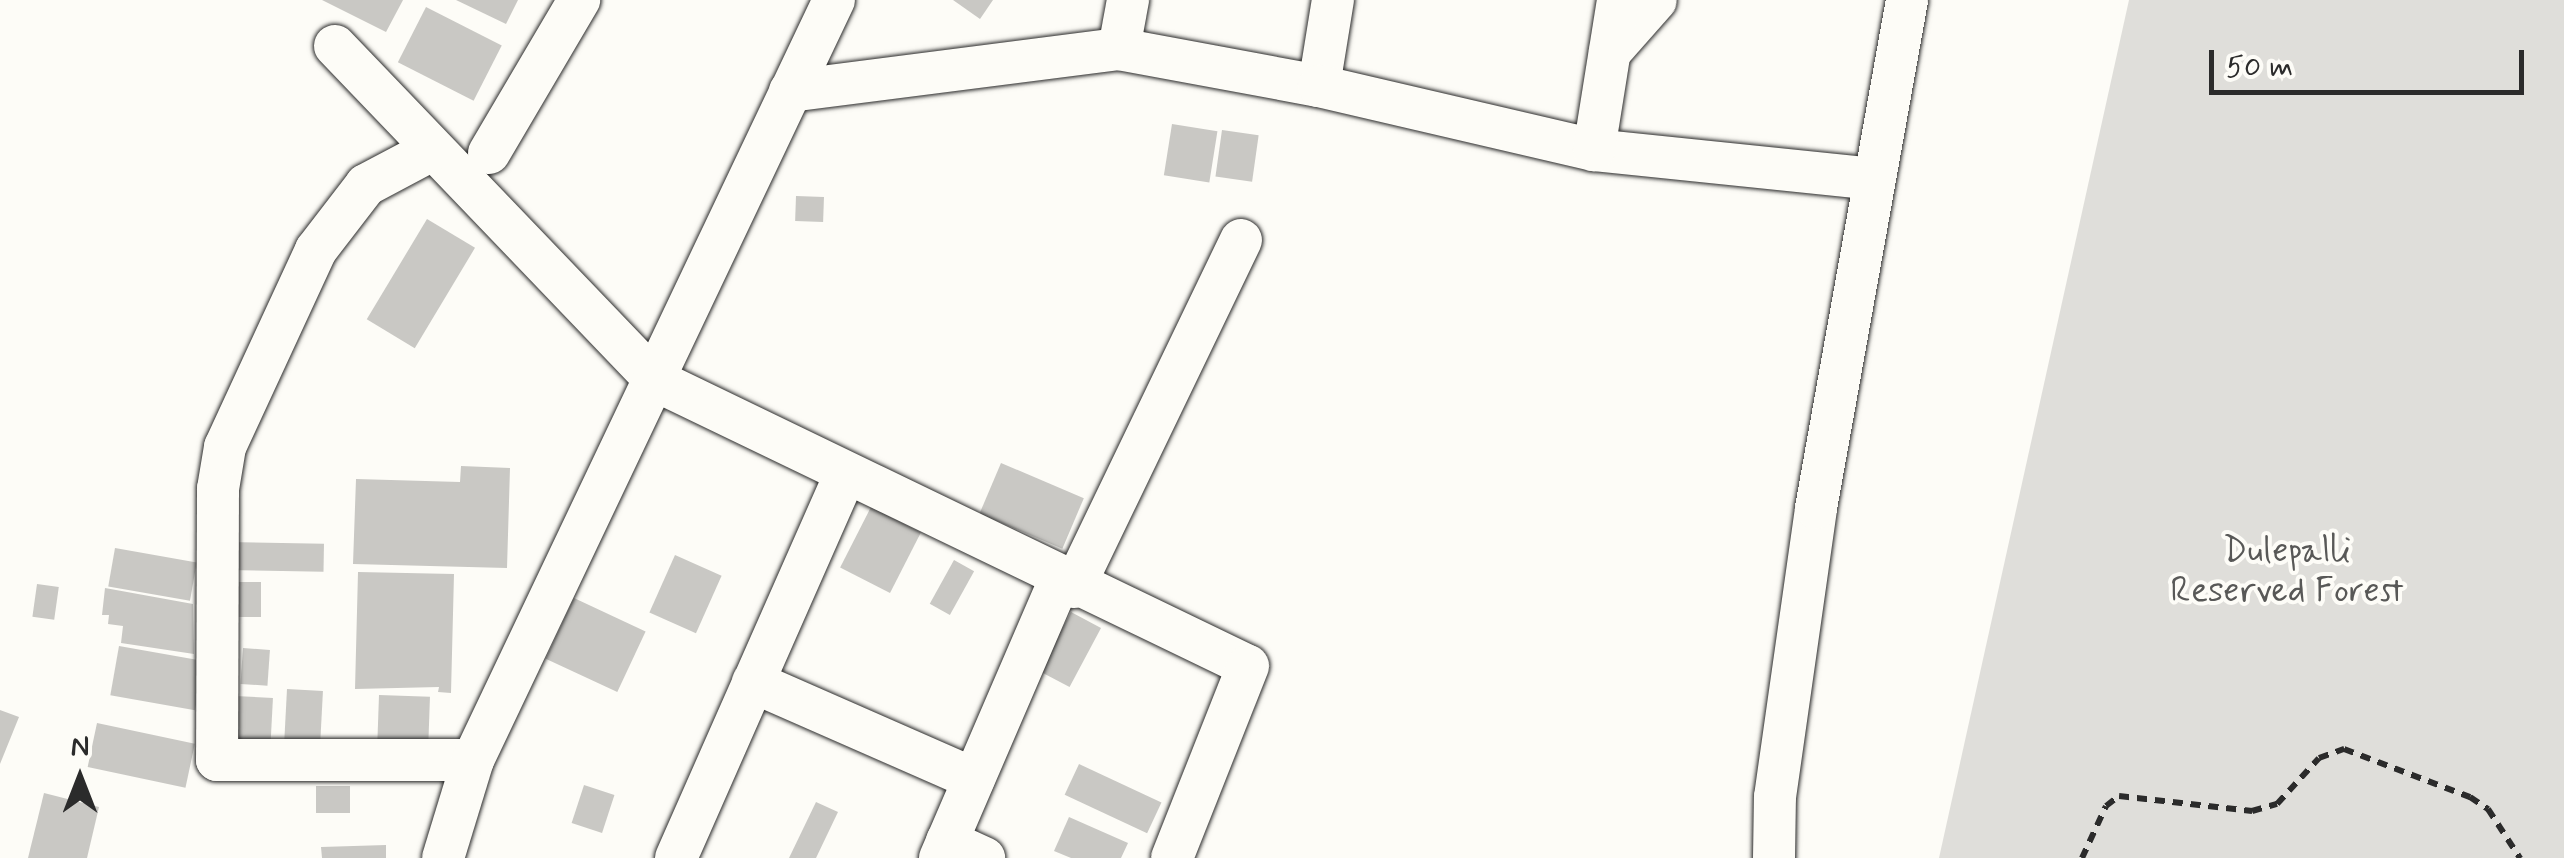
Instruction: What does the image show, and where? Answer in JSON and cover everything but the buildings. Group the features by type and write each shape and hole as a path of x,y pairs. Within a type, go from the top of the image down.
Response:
{"street":[{"path":"488,153 579,0"},
{"path":"443,858 472,760 834,0"},
{"path":"1119,49 1128,0"},
{"path":"1319,86 1333,0"},
{"path":"1594,150 1618,0"},
{"path":"1610,53 1656,0"},
{"path":"1774,858 1775,797 1816,508 1907,0"},
{"path":"335,46 655,380 1067,583 1248,666 1172,858"},
{"path":"790,91 1119,49 1319,86 1594,150 1875,179"},
{"path":"432,150 366,185 316,250 225,447 218,488 217,760 472,760"},
{"path":"957,852 974,778 1067,583 1241,240"},
{"path":"676,858 845,474"},
{"path":"754,682 974,778"}],"path":[{"path":"2082,858 2106,806 2119,796 2252,811 2277,804 2319,758 2344,749 2470,797 2488,809 2520,858"}],"green space":[{"name":"Dulepalli Reserved Forest","path":"2129,0 2564,0 2564,858 1939,858"}]}
